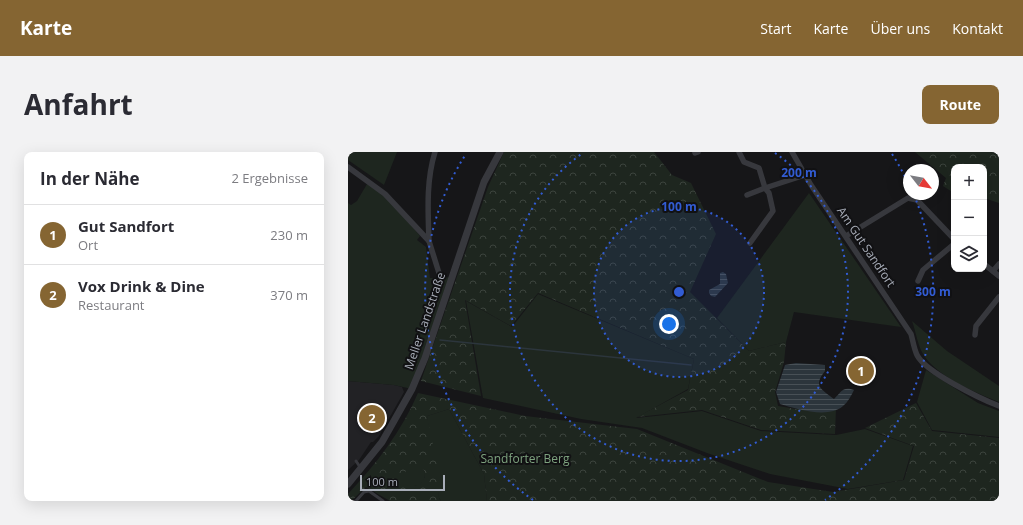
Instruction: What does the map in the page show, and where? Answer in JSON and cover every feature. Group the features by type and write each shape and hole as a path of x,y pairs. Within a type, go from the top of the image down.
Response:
{"street":[{"path":"434,152 430,166 428,206 429,241 439,273"},
{"name":"Meller Landstraße","path":"348,484 389,432 412,389 445,299 484,182 500,152"},
{"path":"739,152 744,162 759,168 765,188 769,193 773,210 750,243"},
{"name":"Am Gut Sandfort","path":"792,152 805,175 911,334 917,356 938,374 980,399 999,406"},
{"path":"348,167 385,194 429,241"},
{"path":"747,195 805,175"},
{"path":"846,236 908,198 917,200 951,236"},
{"path":"918,281 923,270 951,247"},
{"path":"993,271 999,264"},
{"path":"987,266 999,276"},
{"path":"975,335 976,326 999,297"}],"lane":[{"path":"356,462 362,468"},
{"path":"356,501 364,492 369,491 383,501"}],"shaded area":[{"path":"723,272 726,274 728,283 715,297 711,296 709,290 720,284 720,273"},
{"path":"796,363 825,365 825,371 821,376 819,384 820,387 825,393 834,399 845,389 854,390 848,401 837,410 829,412 812,412 780,404 776,392 785,365"},
{"path":"348,381 394,385 402,387 404,392 379,436 371,442 359,460 348,470"}],"green space":[{"path":"348,152 397,152 384,185 348,160"},
{"path":"504,152 654,152 672,175 691,183 716,234 690,292 749,351 786,342 784,362 775,392 778,406 796,409 836,407 835,434 761,430 702,410 637,417 688,390 694,359 538,293 511,326 465,300 481,396 421,381 488,187"},
{"path":"915,152 999,152 999,203 987,199 987,164 951,164 951,191 943,186 946,178 939,172 939,164 929,164"},
{"path":"367,184 385,194 420,236 417,240 426,247 430,278 453,277 412,389 394,385 348,381 348,203 351,205 357,201"},
{"path":"809,193 901,327 794,312 786,342 749,351 717,318"},
{"path":"538,294 694,359 688,389 636,418 702,411 761,431 836,435 865,429 913,446 903,480 848,489 770,474 707,453 642,428 581,419 483,398 466,301 512,327"},
{"path":"912,321 947,351 999,386 999,402 959,384 931,364 925,357 917,340"},
{"path":"926,370 978,403 999,411 999,437 932,430 917,402"},
{"name":"Sandforter Berg","path":"418,393 525,416 637,429 768,482 833,492 904,480 914,446 865,428 916,403 932,431 999,438 999,501 487,501 484,474 449,409 427,416 437,463 439,498 441,501 390,501 366,487 351,501 348,501 348,494 388,446 412,407","holes":["416,465 424,470 425,477 421,483 415,486 408,483 404,474 409,466"]},
{"path":"449,409 484,474 487,501 441,501 439,498 427,416"},
{"path":"414,464 418,465 424,471 424,479 418,485 414,486 410,485 404,479 403,475 404,471 410,465"}],"waterway":[{"path":"440,340 691,365"}],"place":[{"name":"Gut Sandfort","path":"861,371"},
{"name":"Vox Drink & Dine","path":"372,418"}]}
